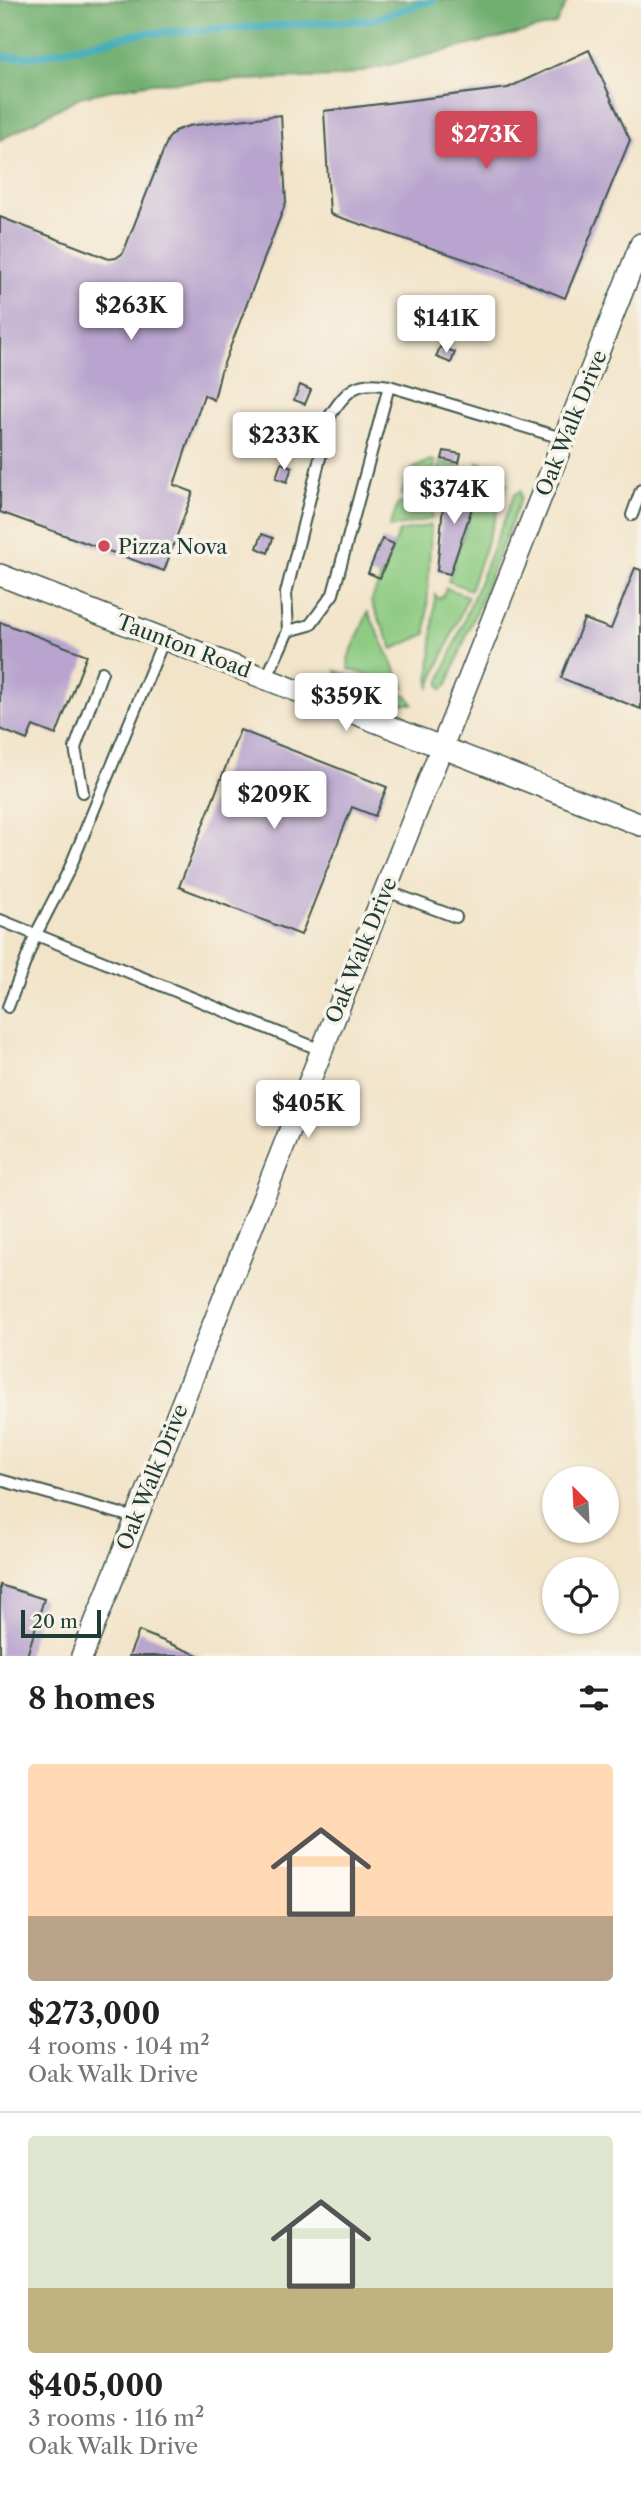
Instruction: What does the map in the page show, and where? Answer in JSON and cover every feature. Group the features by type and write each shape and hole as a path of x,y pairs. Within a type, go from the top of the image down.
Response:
{"street":[{"name":"Oak Walk Drive","path":"82,1656 641,244"},
{"name":"Taunton Road","path":"0,575 641,825"}],"lane":[{"path":"266,679 288,631 286,593 331,414 343,397 356,387 372,383 389,386 565,439"},
{"path":"288,631 310,625 333,594 389,386"},
{"path":"632,514 641,489"},
{"path":"8,1007 36,934 69,870 164,639"},
{"path":"83,792 75,748 102,672"},
{"path":"384,890 456,917"},
{"path":"0,920 321,1050"},
{"path":"0,1480 136,1518"}],"green space":[{"path":"0,0 568,0 556,24 339,77 152,83 80,97 0,140"},
{"path":"430,460 435,461 432,490 401,495 411,470"},
{"path":"440,461 476,472 478,462 502,469 506,475 439,488"},
{"path":"508,482 470,590 448,581 479,487"},
{"path":"520,491 521,498 447,685 442,690 440,681 514,495"},
{"path":"432,497 432,519 389,528 398,504"},
{"path":"431,525 426,634 393,649 371,602 399,532"},
{"path":"446,588 468,596 429,689 435,595 439,599"},
{"path":"368,612 404,687 349,669 348,659"},
{"path":"336,671 407,695 413,704 399,704 347,683"}],"building":[{"path":"589,50 630,140 565,298 494,269 330,214 324,111 508,88"},
{"path":"281,115 286,202 221,371 214,400 204,395 174,485 193,492 164,571 0,512 0,217 109,259 116,258 123,253 168,139 175,131 188,126"},
{"path":"440,347 455,352 451,363 436,357"},
{"path":"300,385 311,390 305,404 294,400"},
{"path":"444,451 461,454 459,463 442,459"},
{"path":"281,463 292,467 287,482 276,478"},
{"path":"479,487 450,574 437,571 444,495"},
{"path":"262,534 273,538 268,553 257,548"},
{"path":"382,539 394,544 380,578 368,573"},
{"path":"635,568 641,570 641,709 561,678 584,619 611,629"},
{"path":"0,622 87,655 56,735 33,726 27,740 0,729"},
{"path":"240,730 387,787 375,816 352,807 301,935 179,887"},
{"path":"0,1585 44,1599 27,1656 0,1656"},
{"path":"139,1631 200,1656 129,1656"}],"waterway":[{"path":"0,57 37,56 137,34 371,20 433,0"}],"place":[{"name":"Pizza Nova","path":"104,546"}]}
